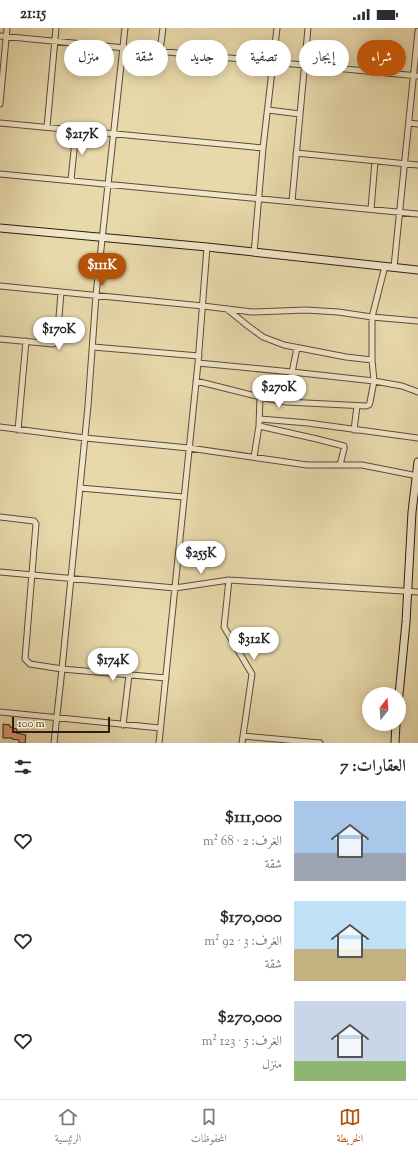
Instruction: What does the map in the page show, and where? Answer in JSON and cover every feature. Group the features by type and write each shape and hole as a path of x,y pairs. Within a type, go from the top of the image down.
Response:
{"street":[{"path":"0,104 7,28"},
{"path":"47,127 56,28"},
{"path":"124,40 125,28"},
{"path":"161,40 163,28"},
{"path":"276,40 277,28"},
{"path":"307,40 308,28"},
{"path":"394,267 408,123 416,75 418,31"},
{"path":"0,36 122,47"},
{"path":"168,52 236,58"},
{"path":"54,743 85,438 96,295 107,183 122,55"},
{"path":"349,69 416,75"},
{"path":"254,253 258,198 271,76"},
{"path":"292,201 304,76"},
{"path":"268,110 300,114"},
{"path":"0,123 263,148"},
{"path":"408,123 418,124"},
{"path":"70,180 76,130"},
{"path":"296,153 418,165"},
{"path":"371,209 375,161"},
{"path":"0,174 107,183 418,214"},
{"path":"0,228 207,247 418,270"},
{"path":"159,743 199,356 207,247"},
{"path":"196,381 286,402 357,406 369,405 374,381 372,360 372,317 385,266"},
{"path":"0,286 203,306 256,313 312,310 418,321"},
{"path":"0,339 53,344 57,342 61,292"},
{"path":"227,309 263,337 284,345 346,357 372,360"},
{"path":"18,430 26,341"},
{"path":"93,347 199,356"},
{"path":"286,402 297,348"},
{"path":"198,363 374,381 402,386 418,392"},
{"path":"254,457 260,419 260,397"},
{"path":"354,430 357,406"},
{"path":"260,419 308,423 418,438"},
{"path":"259,426 344,446 340,465"},
{"path":"0,428 189,448 307,464 368,466 417,476"},
{"path":"400,687 406,622 412,512 418,462"},
{"path":"80,488 184,497"},
{"path":"0,517 36,522 25,659 30,664 62,669 166,678"},
{"path":"0,572 175,588 229,580 418,592"},
{"path":"229,580 224,627 252,674 242,743"},
{"path":"123,724 129,675"},
{"path":"0,712 160,728"},
{"path":"394,743 395,731"},
{"path":"243,736 320,743"}],"building":[{"path":"3,724 10,725 10,727 17,729 16,733 26,735 25,743 19,743 19,740 12,738 3,738"}]}
